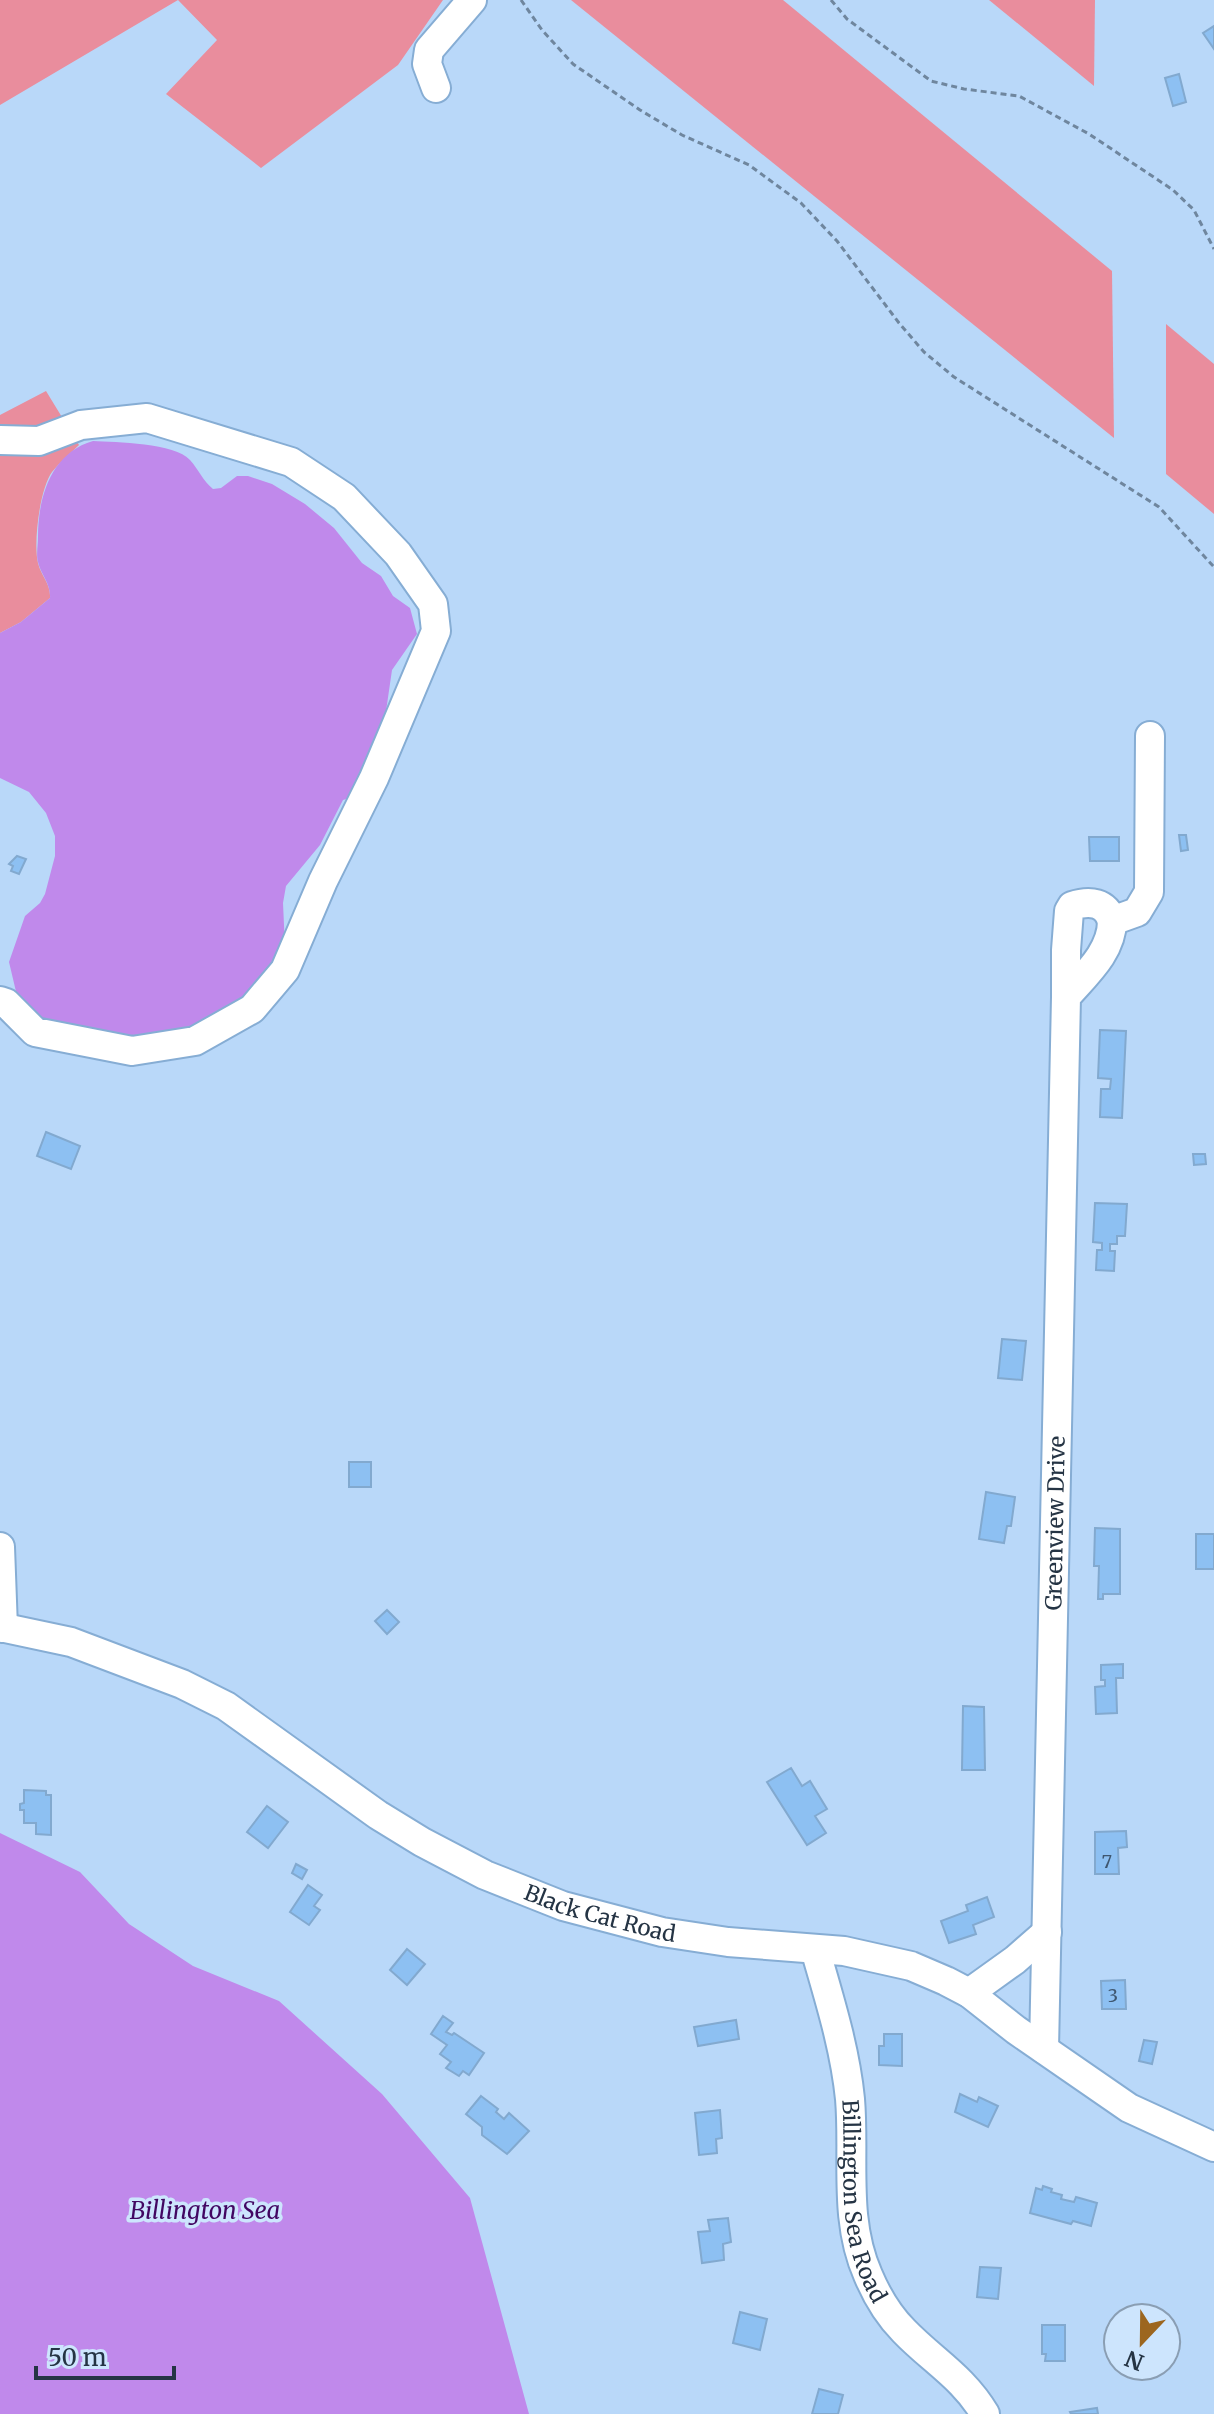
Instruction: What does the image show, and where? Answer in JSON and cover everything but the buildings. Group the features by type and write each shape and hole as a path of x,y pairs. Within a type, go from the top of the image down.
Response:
{"street":[{"path":"436,88 427,64 429,50 472,0"},
{"path":"0,440 39,441 81,425 147,418 291,462 344,497 398,554 433,604 436,631 374,778 323,881 285,970 252,1009 195,1041 132,1051 35,1032 6,1003 0,1001"},
{"path":"1066,997 1107,948 1112,935 1112,921 1137,912 1149,892 1150,736"},
{"name":"Greenview Drive","path":"1044,2049 1066,950 1072,906 1095,903 1104,907 1112,921"},
{"path":"0,1547 2,1627"},
{"name":"Black Cat Road","path":"2,1627 71,1642 193,1689 226,1706 340,1789 411,1835 485,1875 563,1906 662,1932 844,1951 911,1966 969,1993 1129,2108 1214,2147"},
{"path":"969,1993 1047,1932"},
{"name":"Billington Sea Road","path":"815,1949 834,2015 850,2099 852,2198 856,2238 867,2274 904,2331 950,2370 976,2398 985,2414"}],"path":[{"path":"521,0 542,30 573,64 682,135 749,165 801,203 837,241 924,352 954,377 1159,507 1214,567"},
{"path":"831,0 847,19 931,81 1019,96 1089,134 1173,190 1194,210 1214,249"}],"shaded area":[{"path":"0,0 178,0 0,105"},
{"path":"178,0 443,0 398,65 261,168 166,94 217,40"},
{"path":"571,0 783,0 1112,271 1114,438"},
{"path":"989,0 1095,0 1094,86"},
{"path":"1166,324 1214,364 1214,514 1166,474"},
{"path":"46,391 79,445 52,472 41,503 37,554 50,598 21,622 0,633 0,415"}],"water":[{"path":"93,441 144,444 182,454 213,489 221,488 237,476 248,476 272,484 305,504 334,528 362,563 381,576 393,596 410,608 417,634 392,670 384,725 356,796 343,800 320,845 286,886 283,903 285,947 273,979 219,1025 139,1043 29,1015 18,1000 9,962 25,916 45,894 55,856 55,836 46,813 29,792 0,778 0,633 21,622 50,598 37,556 44,492 57,466 67,455"},
{"name":"Billington Sea","path":"0,1833 80,1872 129,1924 193,1966 279,2001 382,2094 470,2198 529,2414 0,2414"}]}
